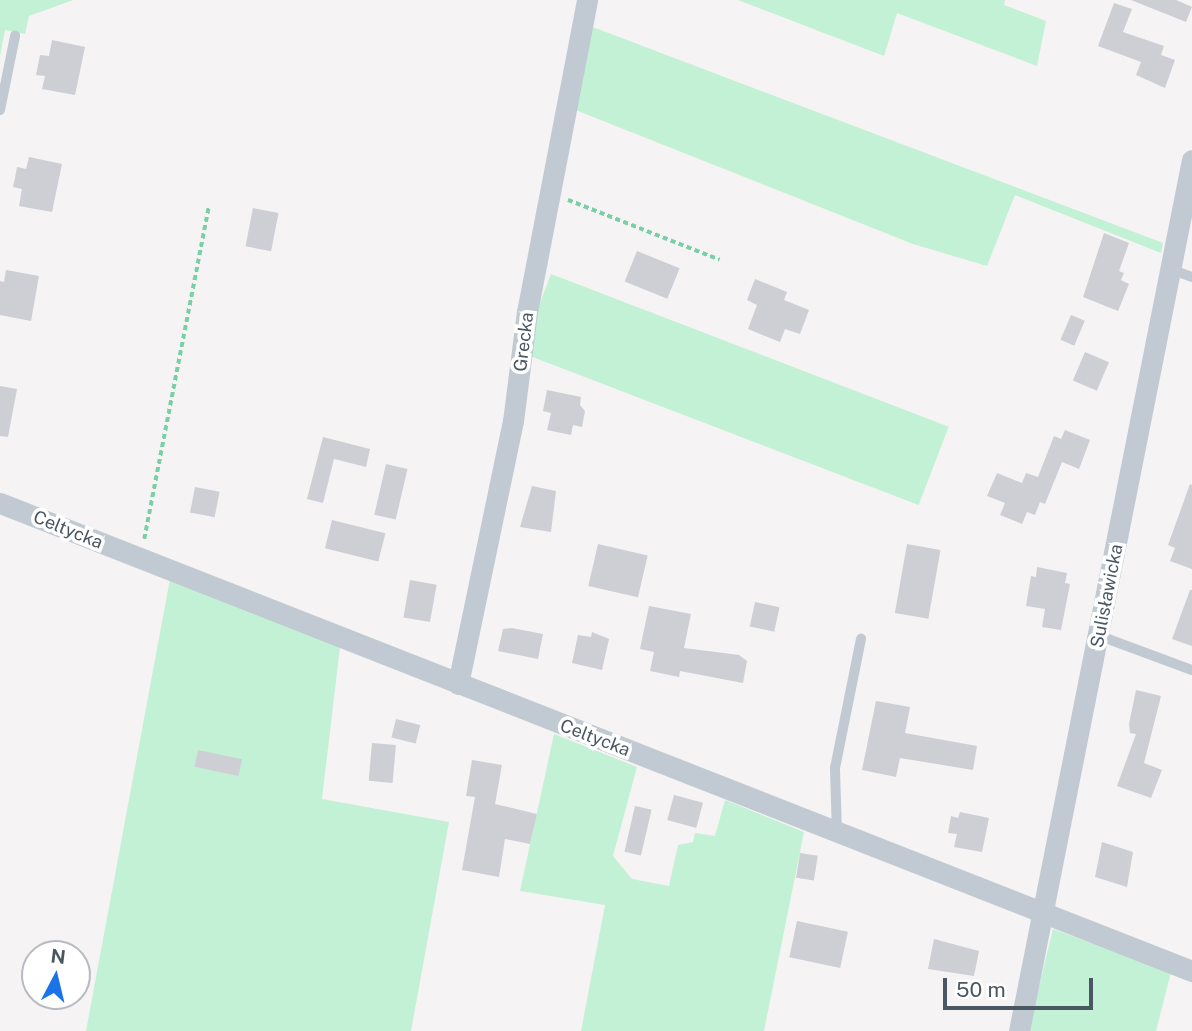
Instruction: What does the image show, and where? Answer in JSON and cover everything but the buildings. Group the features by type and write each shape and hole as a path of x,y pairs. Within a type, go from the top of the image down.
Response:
{"street":[{"name":"Grecka","path":"458,684 513,421 549,195 587,0"},
{"name":"Sulisławicka","path":"1019,1031 1100,636 1192,160"},
{"name":"Celtycka","path":"0,503 1192,971"}],"lane":[{"path":"0,110 15,36"},
{"path":"1170,269 1192,277"},
{"path":"1100,636 1192,670"},
{"path":"836,833 835,768 861,639"}],"path":[{"path":"549,195 720,260"},
{"path":"140,559 209,205"}],"green space":[{"path":"0,0 73,0 29,16 25,34 5,30 0,56"},
{"path":"738,0 1005,0 1004,5 1046,21 1037,66 897,13 884,56"},
{"path":"590,26 1163,243 1161,253 1015,195 987,266 913,244 573,109"},
{"path":"551,274 949,427 919,505 521,352"},
{"path":"170,579 340,647 322,799 449,822 411,1031 86,1031"},
{"path":"554,734 637,767 613,856 632,879 669,886 678,845 693,842 695,833 715,836 725,800 804,832 764,1031 581,1031 605,905 520,891"},
{"path":"1053,929 1171,972 1156,1031 1028,1031"}]}
